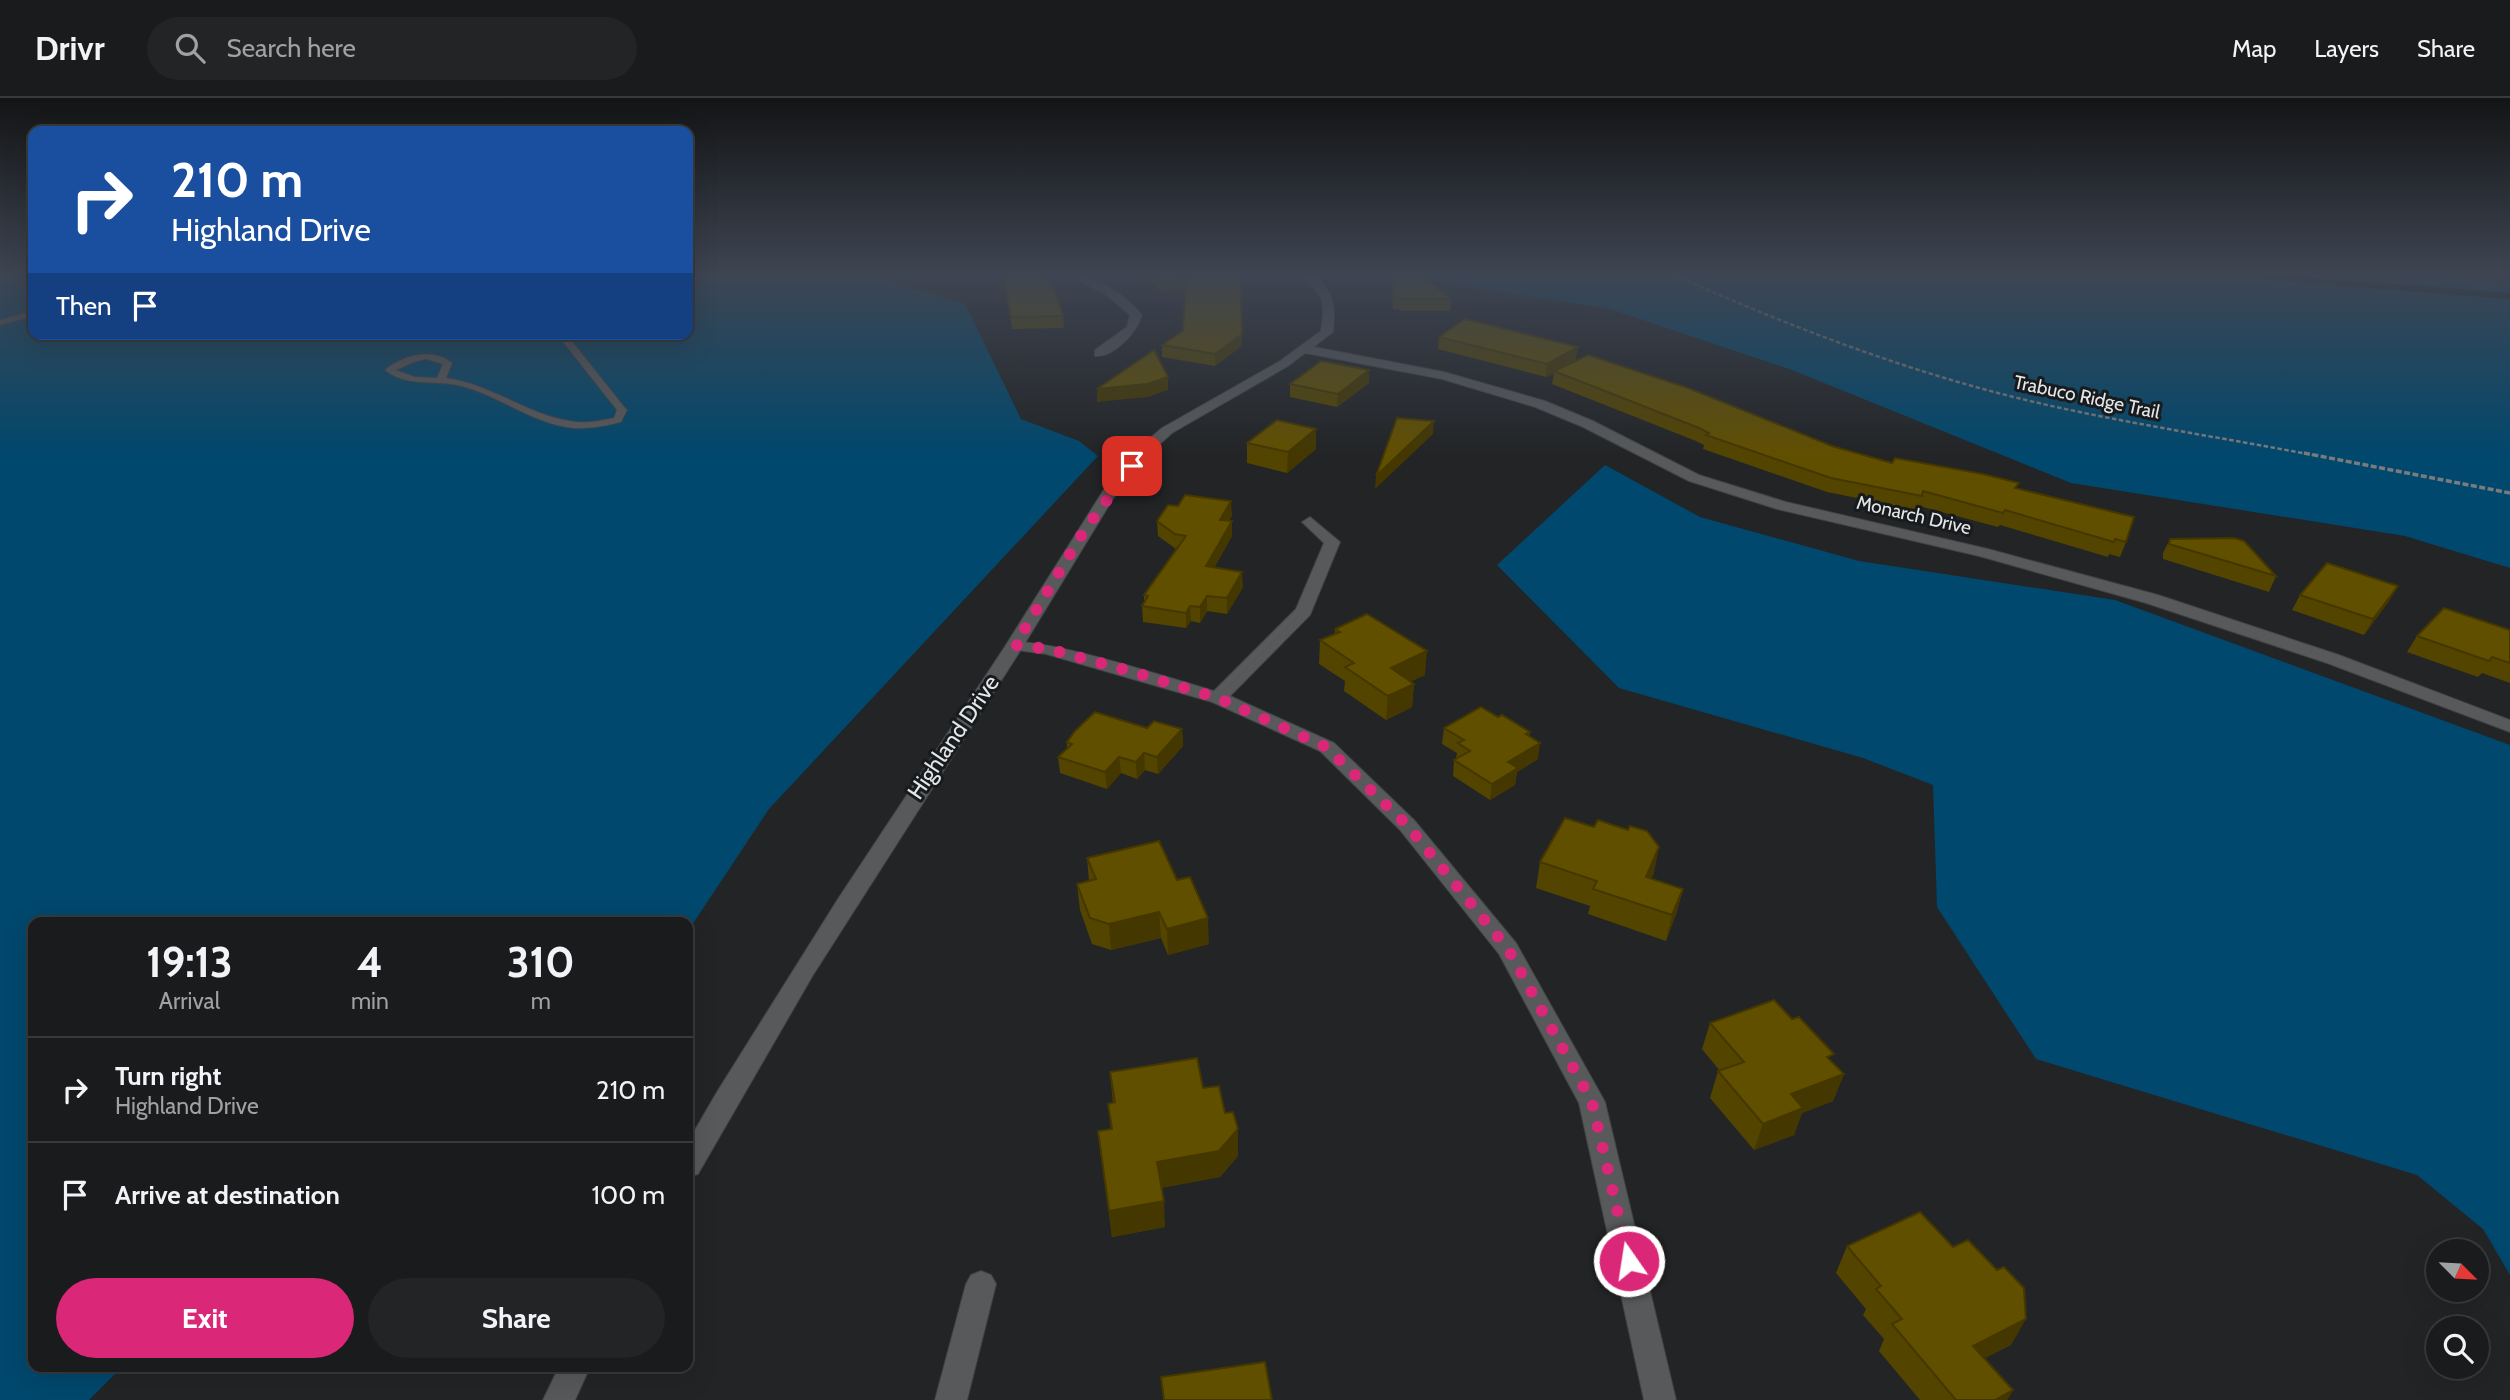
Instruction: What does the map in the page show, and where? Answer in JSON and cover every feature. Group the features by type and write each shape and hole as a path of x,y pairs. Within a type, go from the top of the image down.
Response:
{"street":[{"path":"1100,353 1123,336"},
{"name":"Highland Drive","path":"693,1157 764,1032 902,814 1015,645 1099,508 1149,446 1197,412 1309,350 1323,336"},
{"name":"Monarch Drive","path":"1309,350 1444,376 1540,404 1588,424 1695,478 1782,506 1982,552 2152,599 2333,659 2510,726"},
{"path":"1218,698 1304,611 1332,542 1310,522"},
{"path":"1015,645 1061,652 1218,698 1326,747 1407,825 1508,949 1592,1102 1660,1400"},
{"path":"951,1400 981,1284"},
{"path":"559,1400 573,1372"}],"lane":[{"path":"440,380 448,363 442,358 426,356 402,362 389,370 412,381 440,380 485,391 547,421 598,426 618,420 622,410 566,340"}],"path":[{"name":"Trabuco Ridge Trail","path":"1825,336 1899,363 2030,401 2510,493"}],"shaded area":[{"path":"0,336 28,336 28,340 693,340 693,336 980,336 1021,419 1079,441 1098,456 769,809 693,923 693,917 28,917 28,1372 117,1372 89,1400 0,1400"},
{"path":"1690,336 2510,336 2510,568 2405,536 2071,483 1792,370"},
{"path":"1605,465 1700,517 1859,561 2115,600 2510,745 2510,1275 2483,1229 2417,1175 2036,1059 1937,907 1933,785 1863,758 1619,688 1497,565"}],"building":[{"path":"1176,336 1240,336 1215,354 1162,345"},
{"path":"1533,336 1578,347 1547,364 1439,337"},
{"path":"1154,350 1168,377 1147,384 1097,389"},
{"path":"1588,355 1688,388 1832,446 1892,463 1895,458 1983,474 2019,483 2015,488 2134,517 2126,542 2115,539 2114,542 2005,510 2003,513 1923,491 1922,496 1831,478 1706,435 1709,433 1699,428 1554,371"},
{"path":"1321,361 1369,370 1338,394 1290,384"},
{"path":"1397,418 1434,421 1376,476"},
{"path":"1277,420 1316,429 1288,452 1247,443"},
{"path":"1185,495 1231,501 1220,520 1232,521 1206,566 1242,572 1227,598 1207,596 1200,607 1190,606 1186,613 1142,606 1148,596 1144,595 1186,536 1175,534 1157,521 1168,505 1178,506"},
{"path":"2234,538 2244,541 2276,576 2169,544 2170,539"},
{"path":"2327,563 2398,586 2373,619 2300,595"},
{"path":"2444,608 2510,630 2510,663 2492,657 2489,661 2417,636"},
{"path":"1367,614 1427,651 1391,668 1414,684 1388,696 1345,667 1354,663 1320,640 1340,632 1335,629"},
{"path":"1481,707 1498,717 1502,715 1530,732 1526,734 1540,743 1508,762 1518,768 1492,784 1454,760 1470,751 1458,743 1464,740 1444,728"},
{"path":"1095,712 1147,728 1154,721 1182,729 1157,757 1144,753 1136,762 1119,757 1105,772 1058,757 1072,744 1067,742 1075,731"},
{"path":"1565,818 1594,827 1598,820 1628,830 1630,826 1647,831 1659,847 1646,877 1683,889 1672,915 1593,889 1597,881 1540,862"},
{"path":"1159,841 1177,880 1190,877 1208,918 1167,929 1159,912 1109,924 1090,918 1077,884 1096,879 1087,858"},
{"path":"1774,1000 1792,1019 1799,1017 1834,1054 1827,1057 1844,1074 1791,1094 1803,1108 1763,1124 1718,1071 1744,1062 1710,1023"},
{"path":"1197,1058 1203,1088 1219,1086 1225,1113 1233,1112 1238,1129 1219,1151 1157,1162 1164,1201 1109,1211 1098,1131 1112,1129 1108,1104 1115,1102 1110,1072"},
{"path":"1920,1212 1953,1247 1968,1240 1997,1270 2004,1267 2024,1288 2026,1319 1973,1346 2013,1390 1995,1400 1956,1400 1892,1324 1902,1319 1876,1289 1881,1286 1847,1246"},
{"path":"1265,1362 1272,1400 1164,1400 1161,1377"}],"route":[{"path":"1132,466 1114,485 1015,645 1048,649 1218,698 1326,747 1407,825 1508,949 1592,1102 1629,1261"}]}
